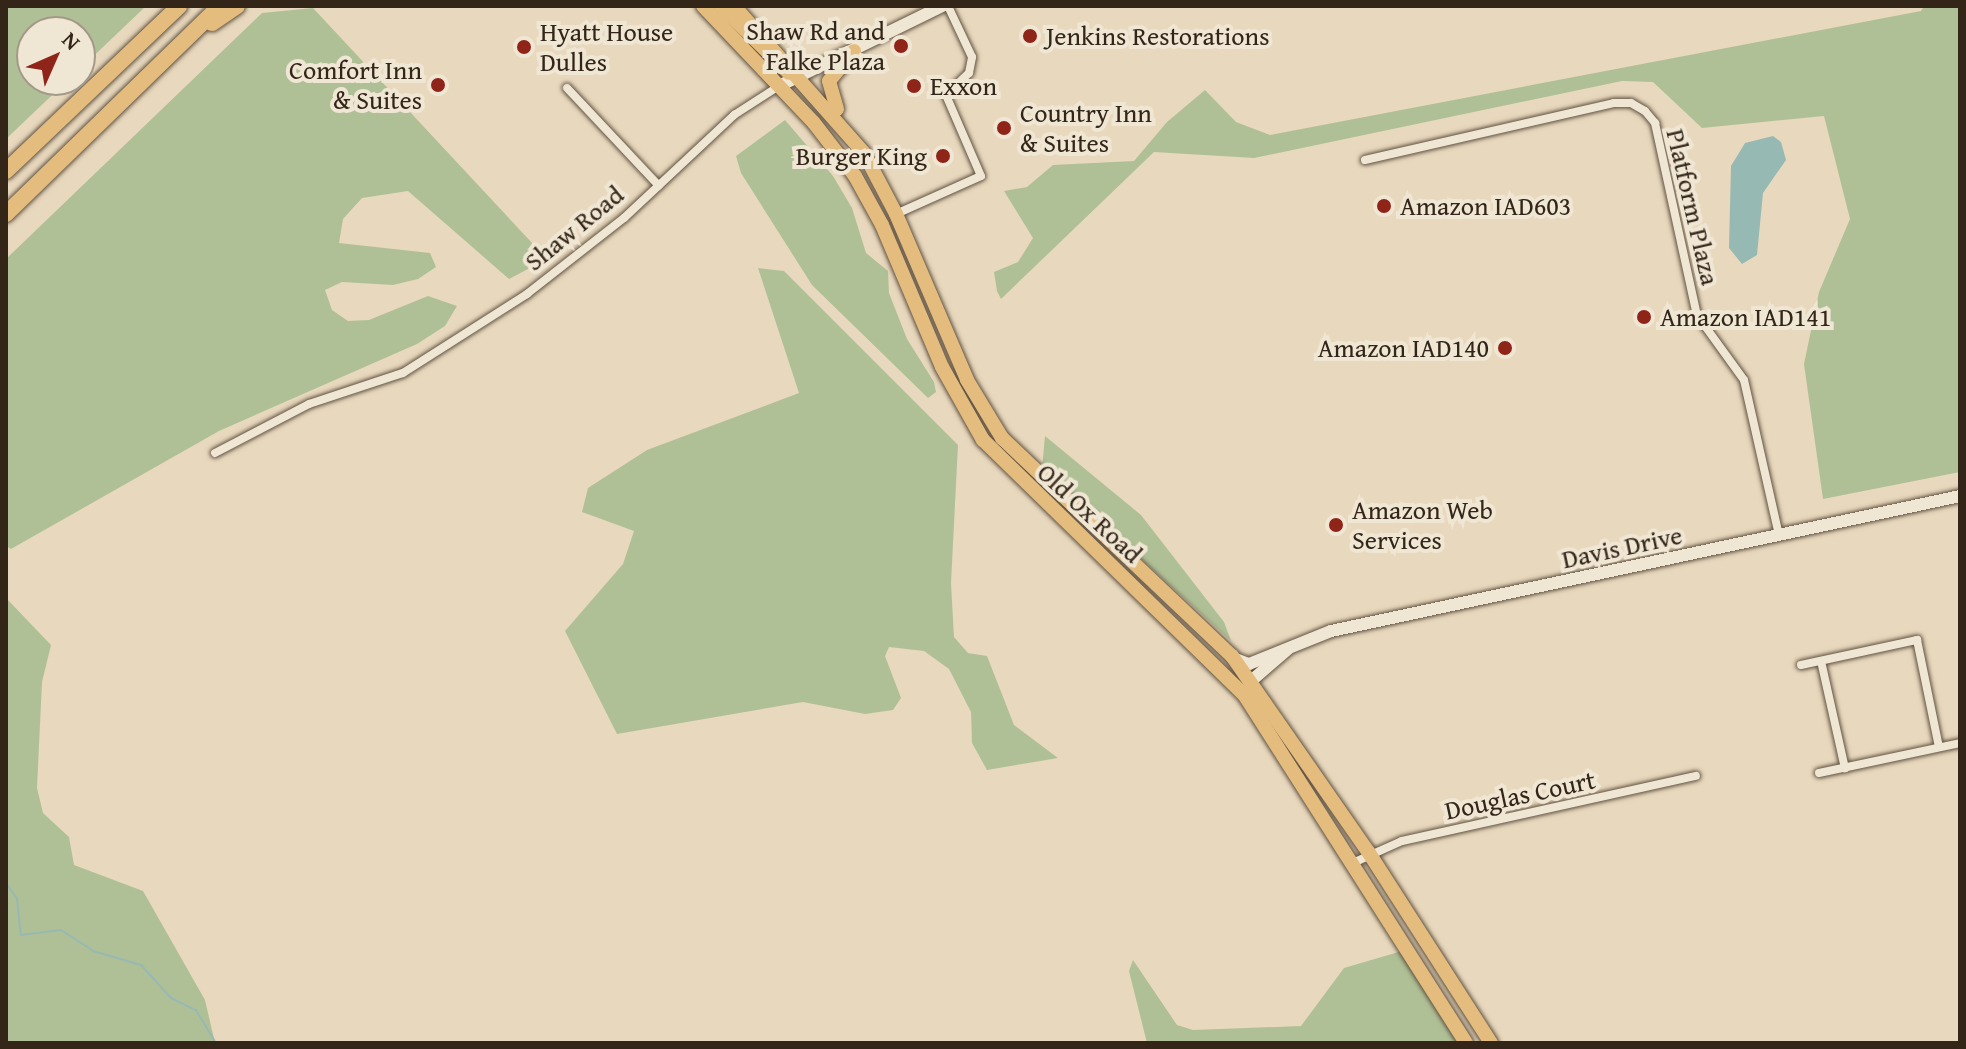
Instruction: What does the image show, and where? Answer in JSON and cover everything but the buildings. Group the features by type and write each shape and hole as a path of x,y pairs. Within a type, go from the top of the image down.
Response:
{"highway":[{"path":"6,171 179,6"},
{"path":"6,214 220,6"},
{"path":"176,50 237,6"}],"main road":[{"name":"Old Ox Road","path":"703,6 827,138 868,199 942,367 983,440 1226,674 1271,731 1466,1043"},
{"path":"721,6 776,64 801,76"},
{"name":"Old Ox Road","path":"734,6 801,76 845,128 896,214 967,380 1002,438 1233,658 1369,853 1491,1043"},
{"path":"845,128 828,83 854,51"},
{"path":"1226,674 1251,681"}],"street":[{"name":"Shaw Road","path":"215,453 309,404 403,373 556,272 659,186 734,115 779,86 942,6"},
{"path":"896,214 981,176 946,95 965,80 972,57 948,6"},
{"path":"567,88 659,186"},
{"name":"Platform Plaza","path":"1365,160 1614,103 1631,103 1645,111 1655,123 1697,315 1744,380 1779,535"},
{"name":"Davis Drive","path":"1233,658 1249,664 1331,631 1960,496"},
{"path":"1801,665 1917,640 1939,747"},
{"name":"Davis Drive","path":"1251,681 1294,644"},
{"path":"1821,661 1845,768"},
{"path":"1819,773 1960,743"},
{"name":"Douglas Court","path":"1355,862 1369,853 1426,835 1696,776"}],"green space":[{"path":"8,6 146,6 96,54 96,16 16,16 16,96 51,96 6,139"},
{"path":"1924,6 1960,6 1960,472 1823,499 1804,364 1819,292 1850,219 1824,116 1702,128 1653,82 1622,81 1254,158 1154,152 1001,299 997,291 994,272 1018,262 1033,238 1004,191 1027,187 1053,165 1134,161 1167,122 1205,90 1236,122 1270,135 1921,11"},
{"path":"313,8 547,259 509,279 408,191 362,198 343,219 339,243 430,253 436,267 418,279 393,285 342,282 325,290 332,310 348,321 369,320 428,296 457,306 445,326 417,344 219,431 11,549 6,546 6,259 262,13"},
{"path":"785,120 833,176 852,208 866,253 888,271 889,293 907,339 934,382 936,392 928,398 812,285 741,173 736,156"},
{"path":"758,268 784,271 958,445 951,583 954,637 968,653 987,656 1014,725 1058,758 987,770 972,743 971,712 949,669 924,651 889,647 885,656 901,698 893,710 865,714 803,702 617,734 565,631 623,564 634,531 582,512 588,488 647,450 799,393"},
{"path":"1045,436 1141,515 1224,622 1231,641 1042,468"},
{"path":"6,598 51,645 42,682 37,788 43,813 69,837 74,865 143,891 205,1000 215,1043 6,1043"},
{"path":"1402,951 1460,1043 1147,1043 1129,971 1133,960 1177,1025 1193,1030 1301,1026 1344,968"}],"water":[{"path":"1773,136 1781,142 1786,160 1763,193 1757,255 1742,264 1729,248 1731,166 1745,143"}],"waterway":[{"path":"6,883 17,899 21,935 61,930 93,951 141,965 171,998 196,1010 216,1043"}],"place":[{"name":"Jenkins Restorations","path":"1030,36"},
{"name":"Shaw Rd and Falke Plaza","path":"901,46"},
{"name":"Hyatt House Dulles","path":"524,47"},
{"name":"Comfort Inn & Suites","path":"438,85"},
{"name":"Exxon","path":"914,86"},
{"name":"Country Inn & Suites","path":"1004,128"},
{"name":"Burger King","path":"943,156"},
{"name":"Amazon IAD603","path":"1384,206"},
{"name":"Amazon IAD141","path":"1644,317"},
{"name":"Amazon IAD140","path":"1505,348"},
{"name":"Amazon Web Services","path":"1336,525"}]}
